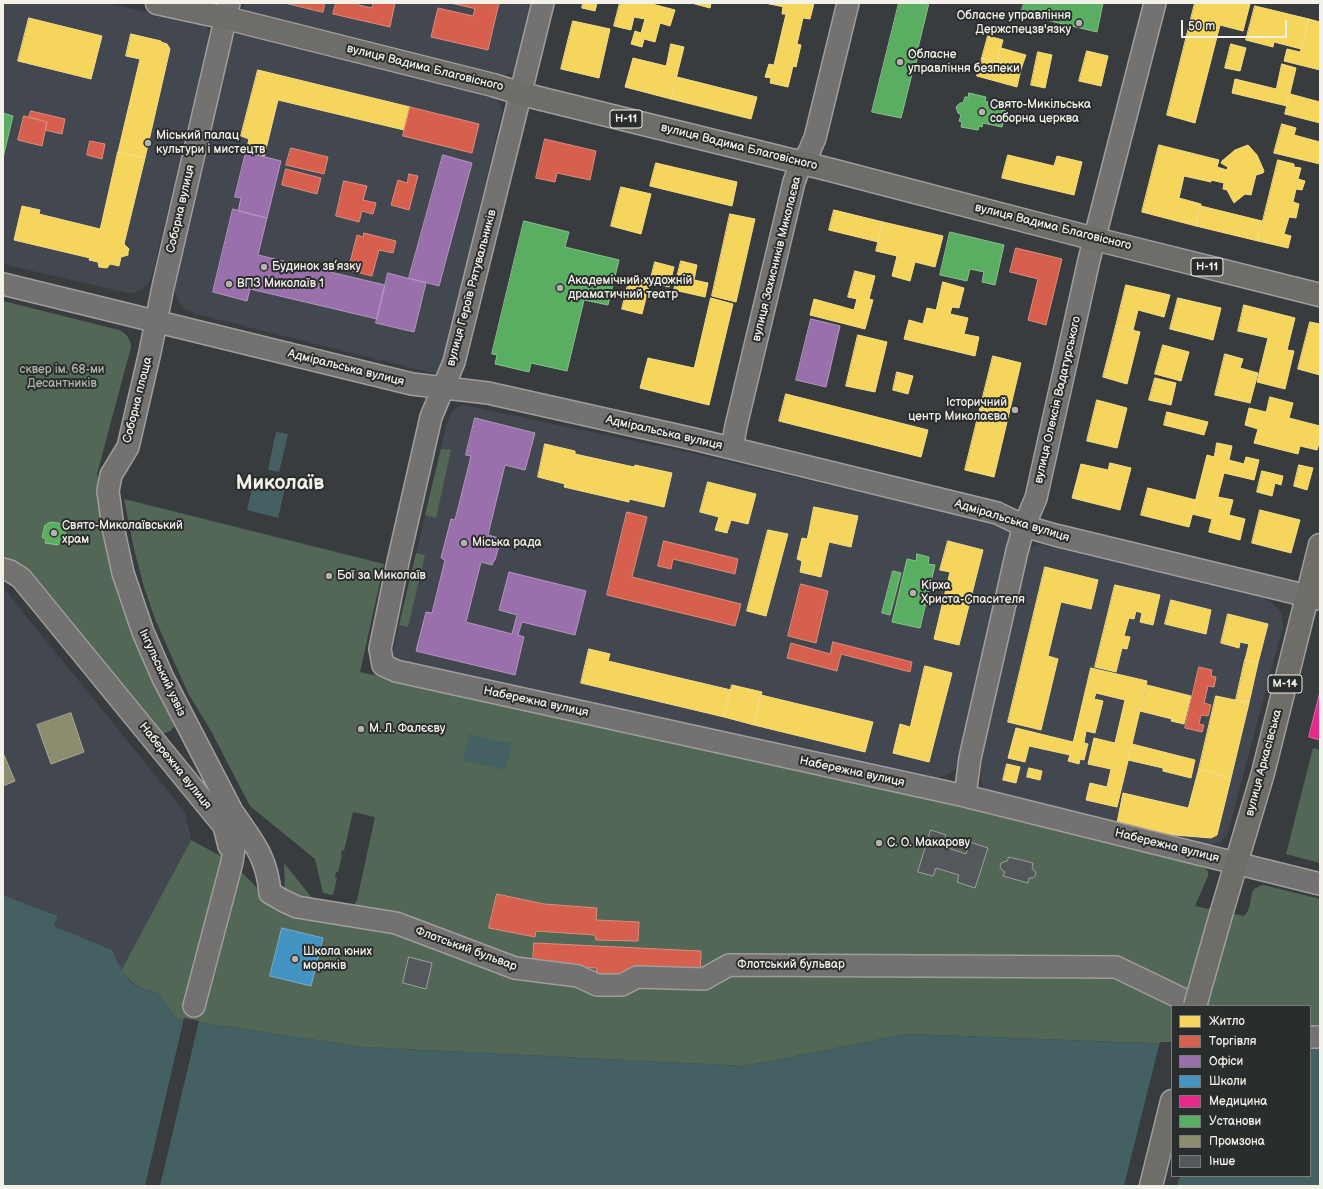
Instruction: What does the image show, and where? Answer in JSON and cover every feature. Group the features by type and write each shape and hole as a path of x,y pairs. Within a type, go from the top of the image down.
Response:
{"main road":[{"name":"вулиця Вадима Благовісного","path":"157,3 227,11 522,94 1320,294"},
{"name":"вулиця Аркасівська","path":"1196,1005 1235,862 1263,773 1314,597 1320,545"},
{"path":"1151,1186 1171,1105"}],"street":[{"name":"вулиця Героїв Рятувальників","path":"383,665 380,649 396,567 433,412 454,362 522,94 543,3"},
{"name":"вулиця Захисників Миколаєва","path":"732,448 794,182 801,163 809,152 815,138 848,3"},
{"name":"вулиця Олексія Вадатурського","path":"965,796 970,758 1017,550 1024,526 1036,498 1095,238 1155,3"},
{"name":"Соборна вулиця","path":"156,322 227,11"},
{"name":"Адміральська вулиця","path":"3,284 412,384 488,394 732,448 997,514 1024,526 1055,535 1314,597"},
{"name":"Соборна площа","path":"112,475 128,447 156,322"},
{"name":"Інгульський узвіз","path":"112,475 108,491 113,527 123,573 133,605 163,678 233,813 235,841 232,862"},
{"name":"Набережна вулиця","path":"3,569 10,570 21,578 224,826 232,862 194,1006"},
{"name":"Набережна вулиця","path":"383,665 396,671 965,796 1320,884"},
{"name":"Флотський бульвар","path":"233,813 259,851 269,878 270,893 284,902 297,907 396,923 515,968 578,976 597,984 622,985 638,977 704,979 729,965 1116,967 1194,1005"}],"shaded area":[{"path":"3,3 107,3 206,25 209,33 208,41 152,276 148,284 142,289 133,293 128,293 3,264"},
{"path":"243,3 534,3 519,64 513,73 500,76 252,15 245,10"},
{"path":"231,33 253,37 495,97 500,104 502,111 444,360 439,371 434,373 424,371 196,314 186,310 179,302 175,293 175,278"},
{"path":"461,405 691,453 1000,525 1010,532 1012,540 959,763 955,769 945,776 935,778 398,661 394,657 393,652 446,426 452,411"},
{"path":"1039,544 1261,597 1272,603 1281,612 1283,626 1227,836 1220,842 1208,845 1193,844 984,795 977,741 1026,553 1032,547"},
{"path":"3,590 5,590 185,812 191,840 121,971 112,950 54,926 58,916 3,895"}],"green space":[{"name":"сквер ім. 68-ми Десантників","path":"3,301 119,330 128,337 130,341 131,347 97,474 138,642 175,726 170,731 160,735 22,565 3,560"},
{"path":"441,449 451,450 436,518 425,515"},
{"path":"124,499 384,564 360,672 967,807 1201,866 1208,871 1208,876 1195,906 1244,916 1249,908 1253,890 1264,885 1320,899 1320,1049 1311,1049 1311,1005 1171,1005 1171,1044 907,1034 745,1066 363,1047 177,1019 156,992 140,988 121,971 191,840 232,862 258,889 286,908 347,918 357,900 375,817 353,812 344,851 342,850 338,872 336,872 335,877 337,878 333,895 323,893 315,859 250,806 211,731 188,693 155,619 144,587 134,549"},
{"path":"416,553 425,555 408,627 399,625"},
{"path":"1313,748 1320,750 1320,863 1286,854"},
{"path":"284,863 316,903 285,896"}],"water":[{"path":"276,432 288,434 279,472 268,470"},
{"path":"254,480 285,488 278,518 247,510"},
{"path":"469,734 512,744 505,770 463,760"},
{"path":"3,895 58,916 54,926 112,950 129,980 142,989 156,992 177,1019 363,1047 745,1066 907,1034 1171,1044 1171,1177 1311,1177 1311,1049 1320,1049 1320,1186 3,1186"}],"pier":[{"path":"184,1018 199,1021 160,1186 145,1186"},
{"path":"1160,1042 1171,1042 1171,1177 1180,1177 1177,1186 1124,1186"}],"building: Житло":[{"path":"583,3 597,3 595,11 582,8"},
{"path":"620,3 653,3 652,4 675,10 670,26 660,23 655,42 644,39 642,47 631,44 635,31 641,33 645,19 634,17 631,30 614,26"},
{"path":"711,3 710,8 695,4"},
{"path":"765,3 814,3 810,19 803,18 797,44 801,45 796,67 793,66 788,87 770,83 771,78 765,77 769,64 774,65 786,14 782,14 783,7"},
{"path":"1195,3 1250,4 1243,31 1220,25 1195,123 1167,115"},
{"path":"1255,6 1309,19 1301,49 1274,42 1273,47 1246,40"},
{"path":"29,18 102,36 91,79 18,61"},
{"path":"1309,19 1320,22 1320,70 1284,61 1287,49 1300,52"},
{"path":"573,21 610,29 599,78 561,69"},
{"path":"131,34 161,41 167,44 170,49 145,158 118,152 140,59 126,56"},
{"path":"988,36 1003,40 997,62 982,58"},
{"path":"671,44 684,47 671,99 625,87 633,58 666,66"},
{"path":"1231,44 1246,48 1240,71 1225,68"},
{"path":"1001,48 1026,55 1021,69 997,62"},
{"path":"1087,51 1108,56 1101,86 1079,81"},
{"path":"1038,52 1052,55 1045,88 1031,85"},
{"path":"982,58 1021,69 1017,87 977,76"},
{"path":"1282,64 1296,68 1287,106 1232,93 1235,79 1276,89"},
{"path":"258,70 410,107 404,130 278,100 264,157 246,152 249,139 241,136"},
{"path":"677,77 757,97 751,119 671,99"},
{"path":"1290,94 1320,102 1320,123 1285,114"},
{"path":"1282,124 1296,128 1294,135 1320,142 1320,164 1274,153"},
{"path":"1159,145 1219,160 1217,167 1227,170 1228,167 1221,163 1222,161 1235,150 1248,145 1257,155 1264,171 1263,173 1256,175 1251,195 1245,194 1234,203 1227,190 1223,189 1224,183 1211,180 1211,182 1184,176 1179,198 1201,204 1196,226 1142,212"},
{"path":"118,152 145,158 124,244 129,249 128,255 121,257 119,266 110,264 107,268 99,267 98,262 89,260 90,258 14,240 22,206 40,210 39,214 100,229"},
{"path":"1008,155 1054,166 1057,156 1082,162 1074,195 1002,178"},
{"path":"1278,160 1294,164 1294,167 1301,168 1298,179 1305,181 1302,190 1296,189 1293,202 1299,204 1296,218 1289,217 1284,234 1291,236 1288,248 1258,241"},
{"path":"656,163 737,182 732,206 650,186"},
{"path":"621,187 651,194 641,234 611,226"},
{"path":"1201,206 1262,221 1258,241 1196,226"},
{"path":"834,210 883,222 878,242 829,230"},
{"path":"730,214 755,219 736,302 712,296"},
{"path":"883,222 943,236 935,267 915,262 910,281 892,276 897,256 876,251"},
{"path":"681,261 697,265 694,280 708,283 705,297 674,290"},
{"path":"655,262 674,267 669,287 650,282"},
{"path":"855,271 875,276 869,299 873,300 865,329 810,315 814,299 854,310 857,299 848,297"},
{"path":"630,277 650,282 642,314 622,309"},
{"path":"943,282 964,288 959,308 952,307 950,314 968,318 964,334 979,337 975,356 904,339 909,320 923,324 927,308 936,310"},
{"path":"1126,285 1170,295 1164,317 1138,310 1133,330 1116,326"},
{"path":"711,298 733,304 709,405 640,388 648,358 694,368"},
{"path":"1178,298 1221,308 1213,340 1170,329"},
{"path":"1244,305 1295,318 1287,350 1294,351 1285,389 1257,382 1268,338 1238,331"},
{"path":"1310,322 1320,324 1320,375 1298,369"},
{"path":"1116,326 1140,332 1127,384 1103,377"},
{"path":"858,335 887,342 875,392 846,386"},
{"path":"1163,345 1189,352 1181,381 1155,374"},
{"path":"1225,354 1243,359 1240,368 1258,373 1250,403 1215,395"},
{"path":"993,356 1021,363 994,477 965,470"},
{"path":"897,372 913,376 908,394 893,390"},
{"path":"1155,378 1176,383 1171,405 1149,400"},
{"path":"786,394 928,430 921,457 779,421"},
{"path":"1270,397 1293,403 1289,418 1320,426 1320,440 1317,450 1300,446 1298,454 1254,443 1258,429 1245,425 1249,408 1266,412"},
{"path":"1097,400 1127,408 1117,448 1087,441"},
{"path":"1167,412 1208,422 1204,435 1164,425"},
{"path":"1217,443 1232,446 1229,460 1244,464 1246,457 1259,460 1254,480 1224,473 1212,519 1192,514 1207,455 1214,457"},
{"path":"545,444 575,451 575,454 634,467 635,465 672,473 664,507 629,499 629,502 564,487 565,484 538,477"},
{"path":"1110,463 1131,468 1120,510 1072,498 1081,464 1108,470"},
{"path":"1299,465 1313,468 1307,490 1294,486"},
{"path":"1262,471 1283,476 1281,485 1275,483 1272,496 1257,492"},
{"path":"708,482 756,494 748,524 731,520 727,533 715,530 719,517 700,512"},
{"path":"1148,488 1196,500 1189,527 1141,515"},
{"path":"1218,497 1233,500 1229,515 1245,519 1240,540 1209,532"},
{"path":"814,507 858,516 851,547 829,542 821,577 800,572 802,561 797,559 802,538 807,539"},
{"path":"1260,510 1300,520 1291,553 1252,543"},
{"path":"768,530 788,534 766,616 747,611"},
{"path":"948,541 983,550 959,645 934,639 950,572 940,570"},
{"path":"1045,567 1098,580 1091,609 1061,602 1048,656 1058,659 1041,730 1008,722"},
{"path":"1115,585 1160,595 1153,625 1140,622 1142,613 1136,611 1134,619 1129,618 1124,636 1130,637 1127,649 1122,648 1116,672 1095,667"},
{"path":"1171,600 1211,610 1206,634 1165,624"},
{"path":"1228,614 1268,624 1258,663 1245,660 1249,644 1240,642 1239,648 1221,643"},
{"path":"589,649 610,654 608,661 731,690 724,717 581,683"},
{"path":"1245,660 1258,663 1249,703 1236,700"},
{"path":"925,666 952,673 929,762 893,753 900,724 910,727"},
{"path":"1091,668 1147,681 1117,807 1086,800 1090,783 1107,787 1111,769 1088,764 1094,738 1115,743 1125,700 1096,693 1094,699 1103,701 1095,733 1086,731 1084,743 1088,744 1084,760 1080,759 1079,764 1068,761 1070,755 1029,746 1025,762 1008,758 1016,728 1073,742"},
{"path":"732,685 762,692 754,725 724,717"},
{"path":"1147,685 1191,696 1184,724 1171,721 1172,719 1140,711"},
{"path":"761,695 873,722 865,752 754,725"},
{"path":"1216,696 1249,703 1231,778 1199,769"},
{"path":"1132,744 1195,760 1191,778 1163,771 1163,768 1128,760"},
{"path":"1007,764 1020,767 1016,783 1003,780"},
{"path":"1029,768 1042,771 1040,780 1027,777"},
{"path":"1199,769 1231,778 1217,835 1211,838 1163,834 1117,823 1123,793 1188,808"}],"building: Торгівля":[{"path":"285,3 325,3 323,12"},
{"path":"336,3 358,3 358,5 372,8 373,3 395,3 390,27 333,14"},
{"path":"451,3 499,3 488,50 431,37 438,8 473,16 475,9"},
{"path":"410,107 479,124 472,153 403,136"},
{"path":"31,111 65,119 62,134 45,130 47,122 29,117"},
{"path":"24,116 47,122 42,146 18,140"},
{"path":"545,139 596,151 590,180 557,173 555,182 536,178"},
{"path":"90,141 105,144 102,159 87,155"},
{"path":"291,148 328,157 324,174 286,165"},
{"path":"286,169 321,178 317,194 282,185"},
{"path":"409,174 418,176 409,210 391,205 398,180 407,183"},
{"path":"344,181 367,186 363,200 376,203 373,214 362,211 359,222 336,216"},
{"path":"364,233 396,241 393,253 379,250 372,276 348,270 357,235 363,237"},
{"path":"1016,248 1062,259 1046,325 1028,320 1038,279 1010,272"},
{"path":"627,512 647,517 632,577 741,604 735,626 607,595"},
{"path":"664,541 738,559 735,574 673,559 671,569 658,566"},
{"path":"801,584 828,591 816,643 788,636"},
{"path":"833,642 912,662 910,672 841,654 837,671 787,658 791,643 830,654"},
{"path":"1199,667 1212,670 1211,676 1216,677 1214,687 1208,686 1204,703 1211,705 1208,716 1201,715 1199,724 1204,725 1202,732 1185,728"},
{"path":"497,894 544,904 597,908 596,920 639,922 638,941 596,940 595,935 536,931 535,937 489,928"},
{"path":"534,943 701,951 700,974 596,975 597,968 533,965"}],"building: Офіси":[{"path":"246,152 281,161 267,218 238,211 241,198 235,197"},
{"path":"443,155 472,163 439,286 409,278"},
{"name":"Будинок зв’язку","path":"233,209 267,218 258,255 385,285 377,319 250,289 247,301 213,292"},
{"path":"388,273 426,283 414,332 376,323"},
{"path":"811,319 840,326 826,387 796,380"},
{"path":"475,418 535,433 525,470 505,465 488,535 499,538 498,542 500,542 492,565 481,562 466,622 512,634 517,615 499,610 509,572 586,591 575,635 522,622 518,635 524,637 515,675 416,651 426,612 432,613 445,560 441,558 451,519 455,520 471,456 466,455"}],"building: Школи":[{"path":"282,928 323,938 311,986 270,976"}],"building: Медицина":[{"path":"1320,692 1320,740 1309,737"}],"building: Установи":[{"name":"Обласне управління безпеки","path":"899,3 929,3 916,56 918,56 914,66 901,118 872,112"},
{"name":"Обласне управління Держспецзв'язку","path":"1024,3 1103,3 1097,32 1021,14"},
{"name":"Свято-Микільська соборна церква","path":"969,93 986,97 985,101 988,102 987,106 1006,111 1002,127 983,123 982,127 979,126 978,130 961,127 962,122 959,121 961,115 958,113 956,107 960,103 963,103 965,97 968,97"},
{"path":"3,113 13,116 3,158"},
{"name":"Академічний художній драматичний театр","path":"524,221 569,232 565,247 619,260 608,305 584,300 567,371 531,363 529,372 495,364 497,355 492,354"},
{"path":"950,232 1004,245 995,285 982,282 984,272 970,269 967,281 940,275"},
{"name":"Свято-Миколаївський храм","path":"51,522 63,524 63,529 66,530 63,543 60,542 58,545 45,543 46,539 42,537 45,525"},
{"name":"Кірха Христа-Спасителя","path":"917,554 929,557 928,564 935,565 920,628 892,622 907,559 916,561"},
{"path":"893,571 901,573 890,615 882,613"}],"building: Промзона":[{"path":"71,713 84,752 51,764 37,725"},
{"path":"3,755 15,781 3,786"}],"building: Інше":[{"path":"931,830 946,835 942,846 966,854 970,842 988,848 975,888 957,882 959,875 936,868 933,876 918,872"},
{"path":"1009,857 1033,863 1032,868 1036,873 1033,878 1029,878 1028,883 1003,876 1005,872 1000,867 1001,863 1007,861"},
{"path":"409,957 432,963 426,989 403,983"}],"place":[{"name":"Обласне управління Держспецзв'язку","path":"1079,23"},
{"name":"Обласне управління безпеки","path":"900,62"},
{"name":"Свято-Микільська соборна церква","path":"982,112"},
{"name":"Міський палац культури і мистецтв","path":"148,143"},
{"name":"Будинок зв’язку","path":"264,267"},
{"name":"ВПЗ Миколаїв 1","path":"229,284"},
{"name":"Академічний художній драматичний театр","path":"560,288"},
{"name":"Історичний центр Миколаєва","path":"1015,410"},
{"name":"Свято-Миколаївський храм","path":"54,533"},
{"name":"Міська рада","path":"464,543"},
{"name":"Бої за Миколаїв","path":"329,576"},
{"name":"Кірха Христа-Спасителя","path":"913,593"},
{"name":"М. Л. Фалєєву","path":"361,729"},
{"name":"С. О. Макарову","path":"879,843"},
{"name":"Школа юних моряків","path":"295,959"}],"district":[{"name":"Миколаїв","path":"280,484"}]}
